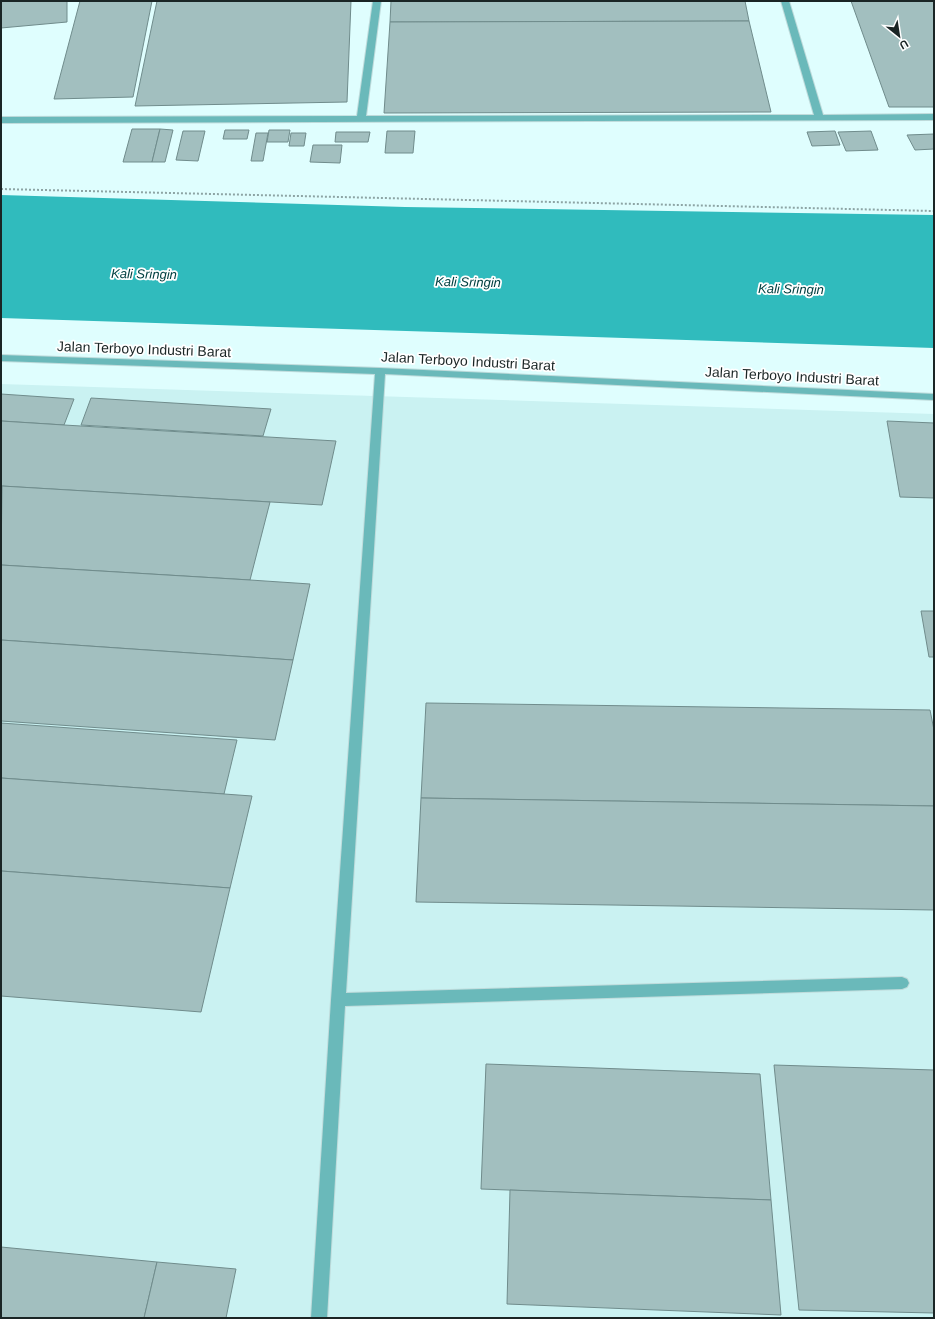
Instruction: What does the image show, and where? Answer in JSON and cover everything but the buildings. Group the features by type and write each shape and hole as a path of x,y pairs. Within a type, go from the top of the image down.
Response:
{"lane":[{"path":"361,120 377,1"},
{"path":"785,1 819,117"},
{"path":"1,120 934,117"},
{"name":"Jalan Terboyo Industri Barat","path":"1,358 380,371 934,397"},
{"path":"319,1318 338,1000 380,371"},
{"path":"338,1000 902,983"}],"path":[{"path":"1,189 934,211"}],"shaded area":[{"path":"1,384 934,414 934,1318 1,1318"}],"water":[{"name":"Kali Sringin","path":"1,195 405,207 934,215 934,348 1,318"}]}
